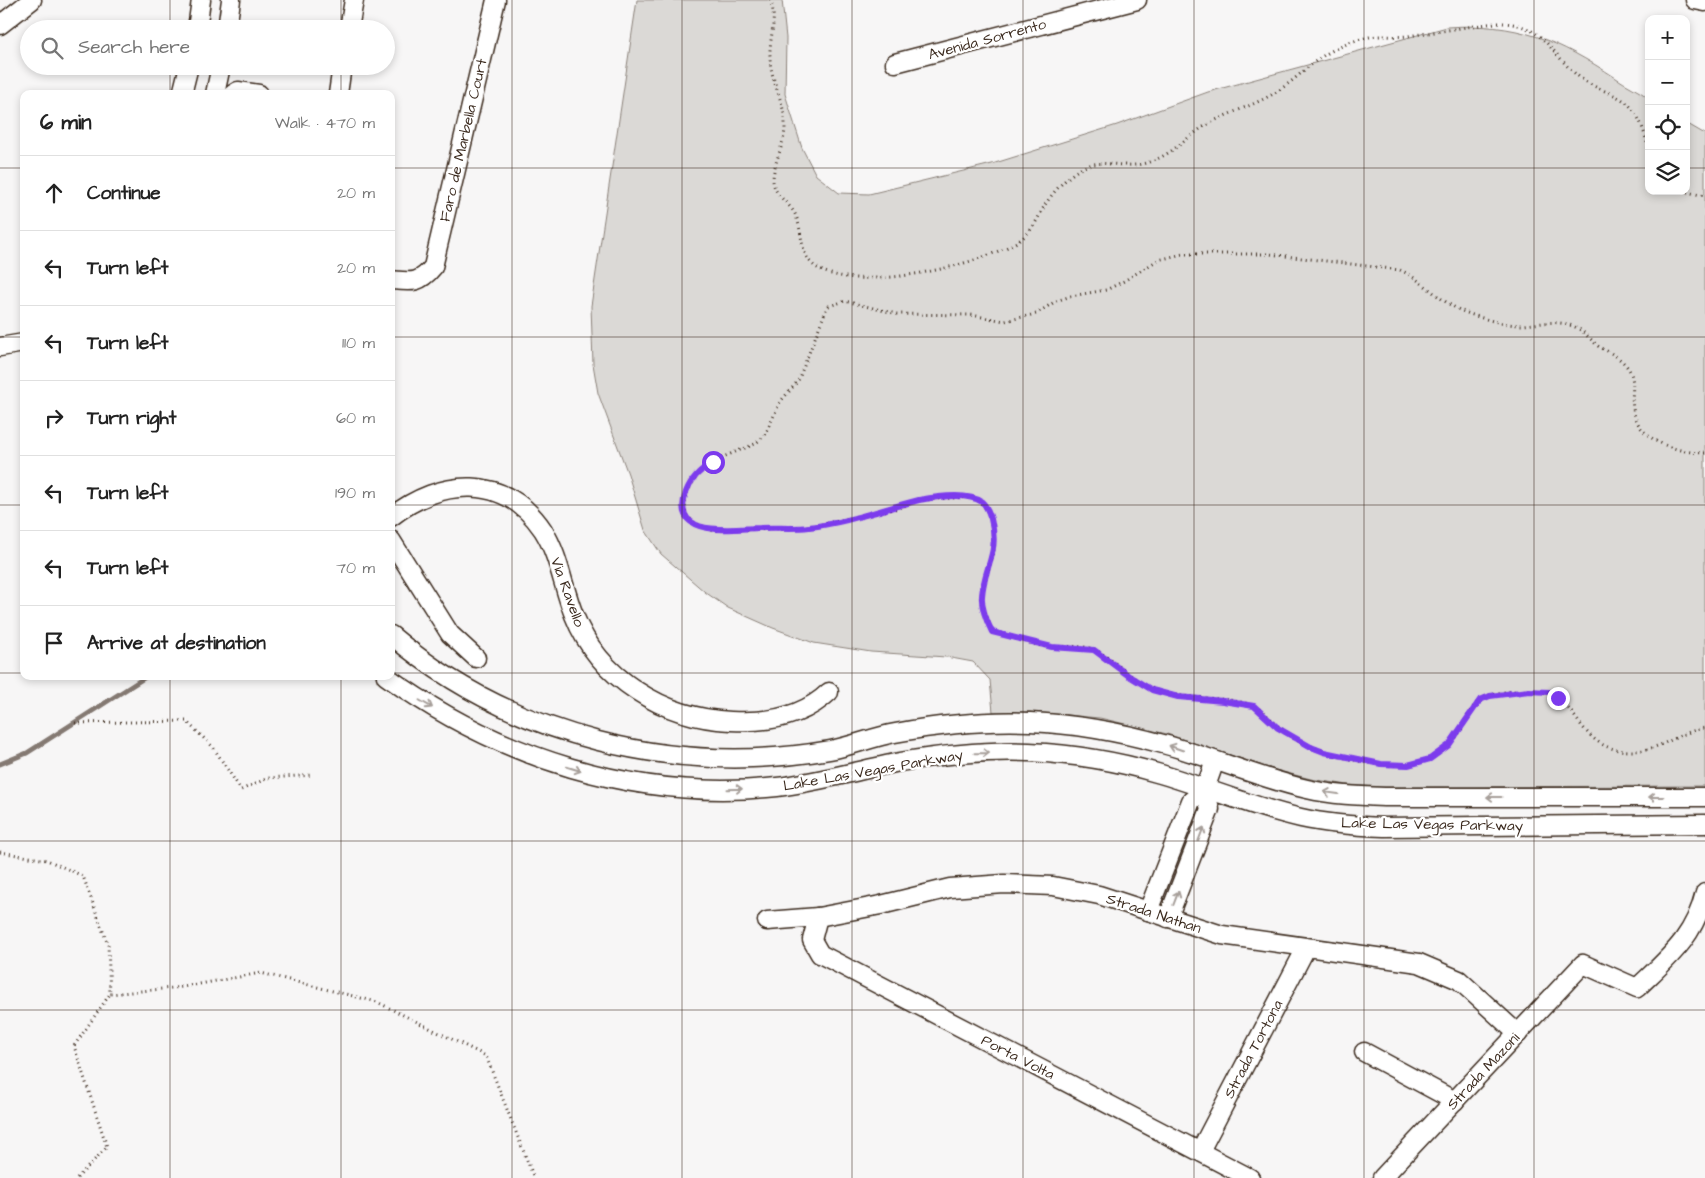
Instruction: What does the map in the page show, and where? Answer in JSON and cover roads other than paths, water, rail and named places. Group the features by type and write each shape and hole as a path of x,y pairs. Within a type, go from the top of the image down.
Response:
{"street":[{"path":"0,26 32,0"},
{"path":"198,20 201,0"},
{"path":"228,20 231,0"},
{"path":"351,20 354,0"},
{"name":"Faro de Marbella Court","path":"395,280 412,282 424,277 433,267 496,0"},
{"name":"Avenida Sorrento","path":"895,63 1138,0"},
{"path":"1695,0 1705,2"},
{"path":"184,90 187,75"},
{"path":"216,90 219,75"},
{"path":"339,90 341,75"},
{"path":"0,347 20,344"},
{"name":"Via Ravello","path":"395,514 425,495 457,488 490,491 520,506 536,522 548,540 575,618 596,652 624,682 652,700 676,711 716,720 736,722 782,718 808,709 829,692"},
{"path":"395,546 450,634 476,658"},
{"name":"Lake Las Vegas Parkway","path":"395,638 410,651 463,686 520,715 580,736 641,751 704,758 768,758 831,750 894,734 961,724 1030,722 1098,729 1164,744 1272,780 1309,790 1347,795 1384,797 1705,797"},
{"name":"Lake Las Vegas Parkway","path":"392,680 419,700 474,731 531,756 590,774 652,785 714,790 777,787 838,777 899,763 964,753 1028,752 1093,758 1156,772 1263,809 1303,819 1343,825 1384,827 1705,824"},
{"path":"1148,911 1191,801 1205,789 1215,761"},
{"path":"1168,918 1210,809 1205,789"},
{"path":"1164,871 1184,878"},
{"name":"Strada Nathan","path":"767,921 818,918 881,906 950,888 1004,884 1062,888 1099,895 1222,935 1419,963 1459,980 1518,1034"},
{"name":"Strada Mazoni","path":"1382,1178 1583,964 1637,988 1683,943 1701,911 1705,893"},
{"name":"Porta Volta","path":"818,918 812,940 820,954 1250,1178"},
{"name":"Strada Tortona","path":"1200,1151 1306,948"},
{"path":"1364,1052 1455,1101"}],"waterway":[{"path":"0,764 27,753 141,680"}]}
